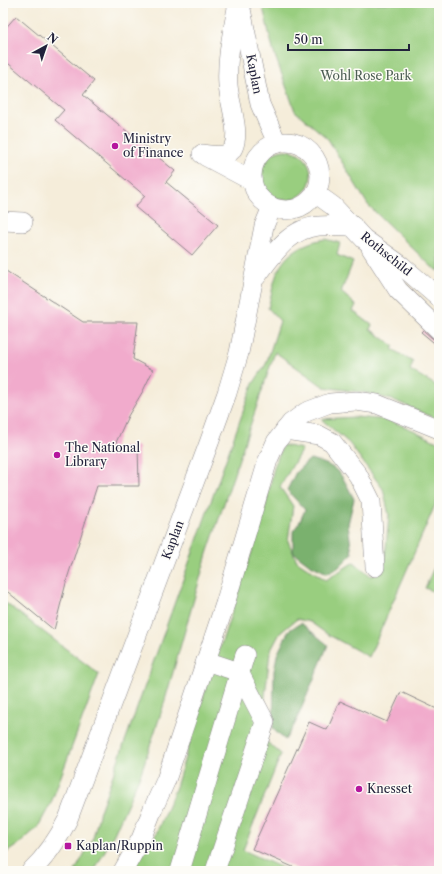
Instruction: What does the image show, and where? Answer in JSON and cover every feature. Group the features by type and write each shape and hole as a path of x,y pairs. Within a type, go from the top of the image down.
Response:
{"street":[{"name":"Kaplan","path":"239,3 260,104 277,143"},
{"path":"239,3 228,71 228,87 236,137 233,148 228,154 220,156 202,154 252,181"},
{"path":"287,142 297,144 305,148 318,164 320,174 319,184 315,193 309,201 291,210 282,210 265,203 259,197 252,181 254,162 260,153 277,143 287,142"},
{"name":"Rothschild","path":"315,193 333,206 359,233 402,266 439,298"},
{"name":"Kaplan","path":"16,871 36,866 59,838 68,819 227,393 238,353 264,226 272,207"},
{"path":"3,221 23,222"},
{"path":"253,280 285,241 298,232 318,226 359,233 398,290 439,330"},
{"path":"123,871 140,839 166,780 225,604 268,460 276,442 290,423 306,412 330,403 356,401 377,404 439,429"},
{"path":"285,430 319,435 332,442 358,474 371,501 375,567"},
{"path":"206,661 242,664"},
{"path":"180,871 242,664"},
{"path":"216,871 264,722 242,664"}],"green space":[{"name":"Wohl Rose Park","path":"262,3 439,3 439,271 432,267 368,205 328,139 295,111 273,50"},
{"path":"281,150 291,150 304,157 311,170 311,180 304,193 291,200 281,200 272,196 265,189 261,180 261,170 265,161 272,154"},
{"path":"325,239 340,243 337,255 353,262 341,292 356,305 353,311 372,325 370,329 394,346 392,349 413,362 410,370 439,387 439,420 396,401 367,393 324,387 275,352 207,554 163,707 141,773 114,834 94,871 75,871 93,838 100,811 253,384 266,364 280,321 268,308 277,273 292,252 311,242"},
{"path":"356,417 388,420 439,443 439,496 369,657 327,634 310,622 297,619 280,633 270,652 263,714 267,742 281,754 243,850 289,871 131,871 156,834 176,787 203,698 263,519 274,467 283,445 302,449 280,487 293,506 288,541 297,561 326,580 354,562 371,576 384,570 389,515 383,489 349,443 321,419"},
{"path":"310,459 328,465 338,472 354,499 348,524 352,554 338,568 327,573 309,564 293,552 293,531 299,523 305,510 287,490 296,472"},
{"path":"439,556 439,594 425,588"},
{"path":"3,601 99,674 51,803 38,827 19,844 3,855"},
{"path":"301,623 328,645 295,724 285,740 273,729 274,671 277,655 289,630"}],"building":[{"name":"Ministry of Finance","path":"16,16 94,81 83,95 175,171 166,182 218,225 192,255 135,207 145,196 55,120 64,110 3,59 3,31"},
{"name":"The National Library","path":"3,269 83,322 138,322 133,359 153,370 143,391 128,416 114,447 138,446 139,486 97,486 67,579 54,630 3,588"},
{"path":"423,330 432,338 439,341 439,347 421,332"},
{"name":"Knesset","path":"401,692 439,710 439,871 302,871 252,849 309,722 327,730 340,701 387,722"}],"place":[{"name":"Ministry of Finance","path":"115,146"},
{"name":"The National Library","path":"57,455"},
{"name":"Knesset","path":"359,789"},
{"name":"Kaplan/Ruppin","path":"68,846"}]}
